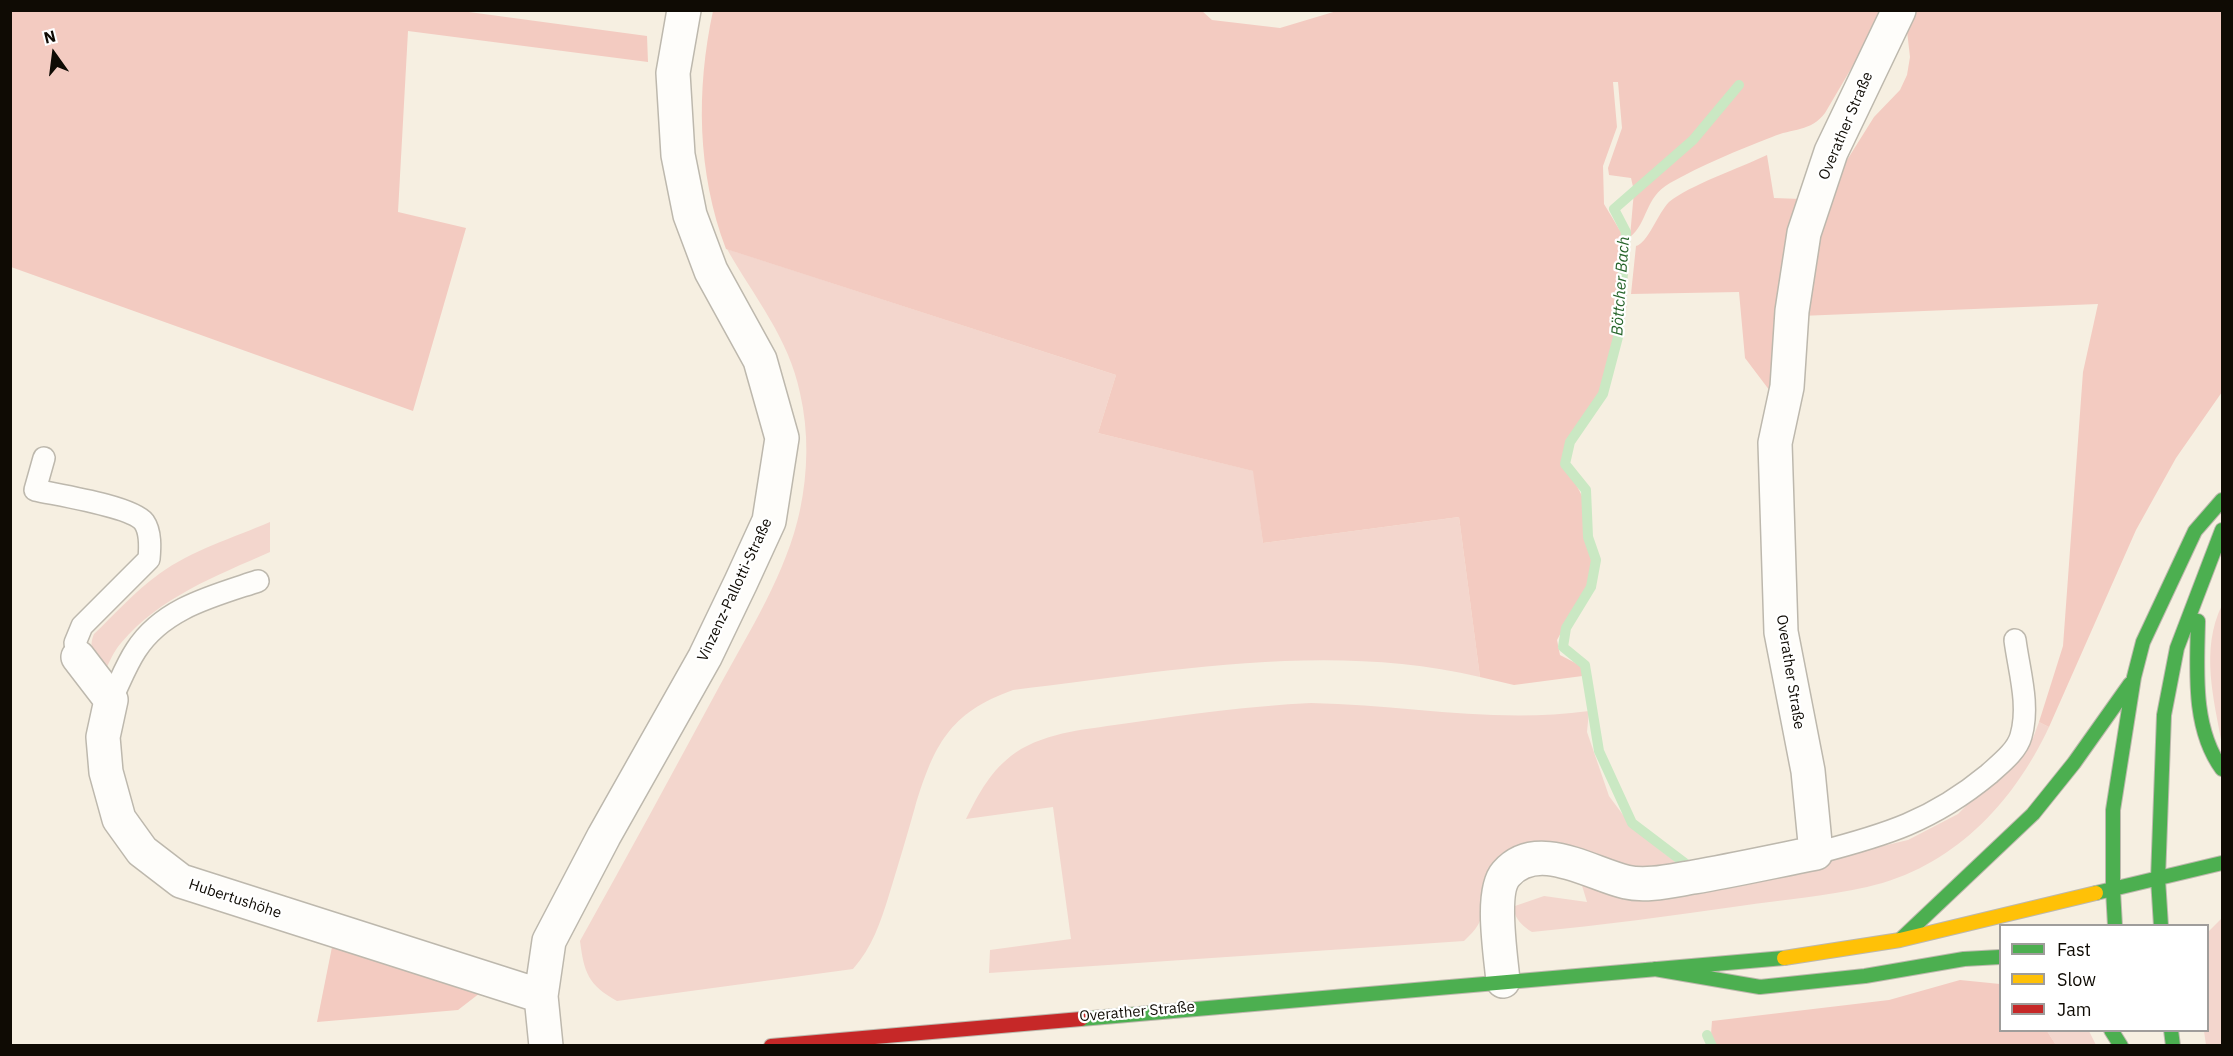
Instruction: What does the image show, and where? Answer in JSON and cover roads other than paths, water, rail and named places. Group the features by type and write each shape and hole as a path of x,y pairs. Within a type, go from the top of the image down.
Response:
{"main road":[{"path":"2115,924 2113,810 2134,677 2143,642 2195,531 2223,500"},
{"path":"2161,924 2158,879 2164,715 2177,648 2223,530"},
{"path":"2199,591 2198,705 2215,762 2223,769"},
{"path":"1900,940 2033,814 2074,764 2134,677"},
{"name":"Overather Straße","path":"771,1046 839,1042 1503,981 1811,956 1900,940 2223,863"},
{"path":"1655,969 1760,987 1865,976 1964,959 1999,957"},
{"path":"2112,1032 2121,1046"}],"street":[{"name":"Vinzenz-Pallotti-Straße","path":"546,1046 541,996 549,941 604,836 705,657 769,521 782,438 759,360 711,271 690,215 678,155 673,74 684,10"},
{"name":"Overather Straße","path":"1816,853 1808,771 1781,632 1775,443 1787,387 1792,311 1804,233 1831,152 1899,10"},
{"path":"78,657 111,700"},
{"name":"Hubertushöhe","path":"111,700 103,737 106,772 119,819 142,851 181,881 541,996"},
{"path":"1503,981 1498,890 1504,875 1515,865 1529,860 1546,859 1567,862 1628,883 1668,881 1816,853"}],"lane":[{"path":"44,458 35,490 118,509 137,518 144,523 150,545 149,559 82,626 75,644 78,657"},
{"path":"111,700 136,649 162,623 190,604 258,581"},
{"path":"1816,853 1881,837 1942,809 2005,760 2021,738 2025,709 2015,640"}],"waterway":[{"name":"Böttcher Bach","path":"1686,864 1632,823 1599,751 1585,665 1563,647 1566,628 1591,587 1596,560 1588,537 1586,490 1565,464 1570,442 1603,394 1618,337 1626,232 1614,209 1693,140 1739,85"},
{"name":"Böttcher Bach","path":"1707,1035 1712,1046"}]}
